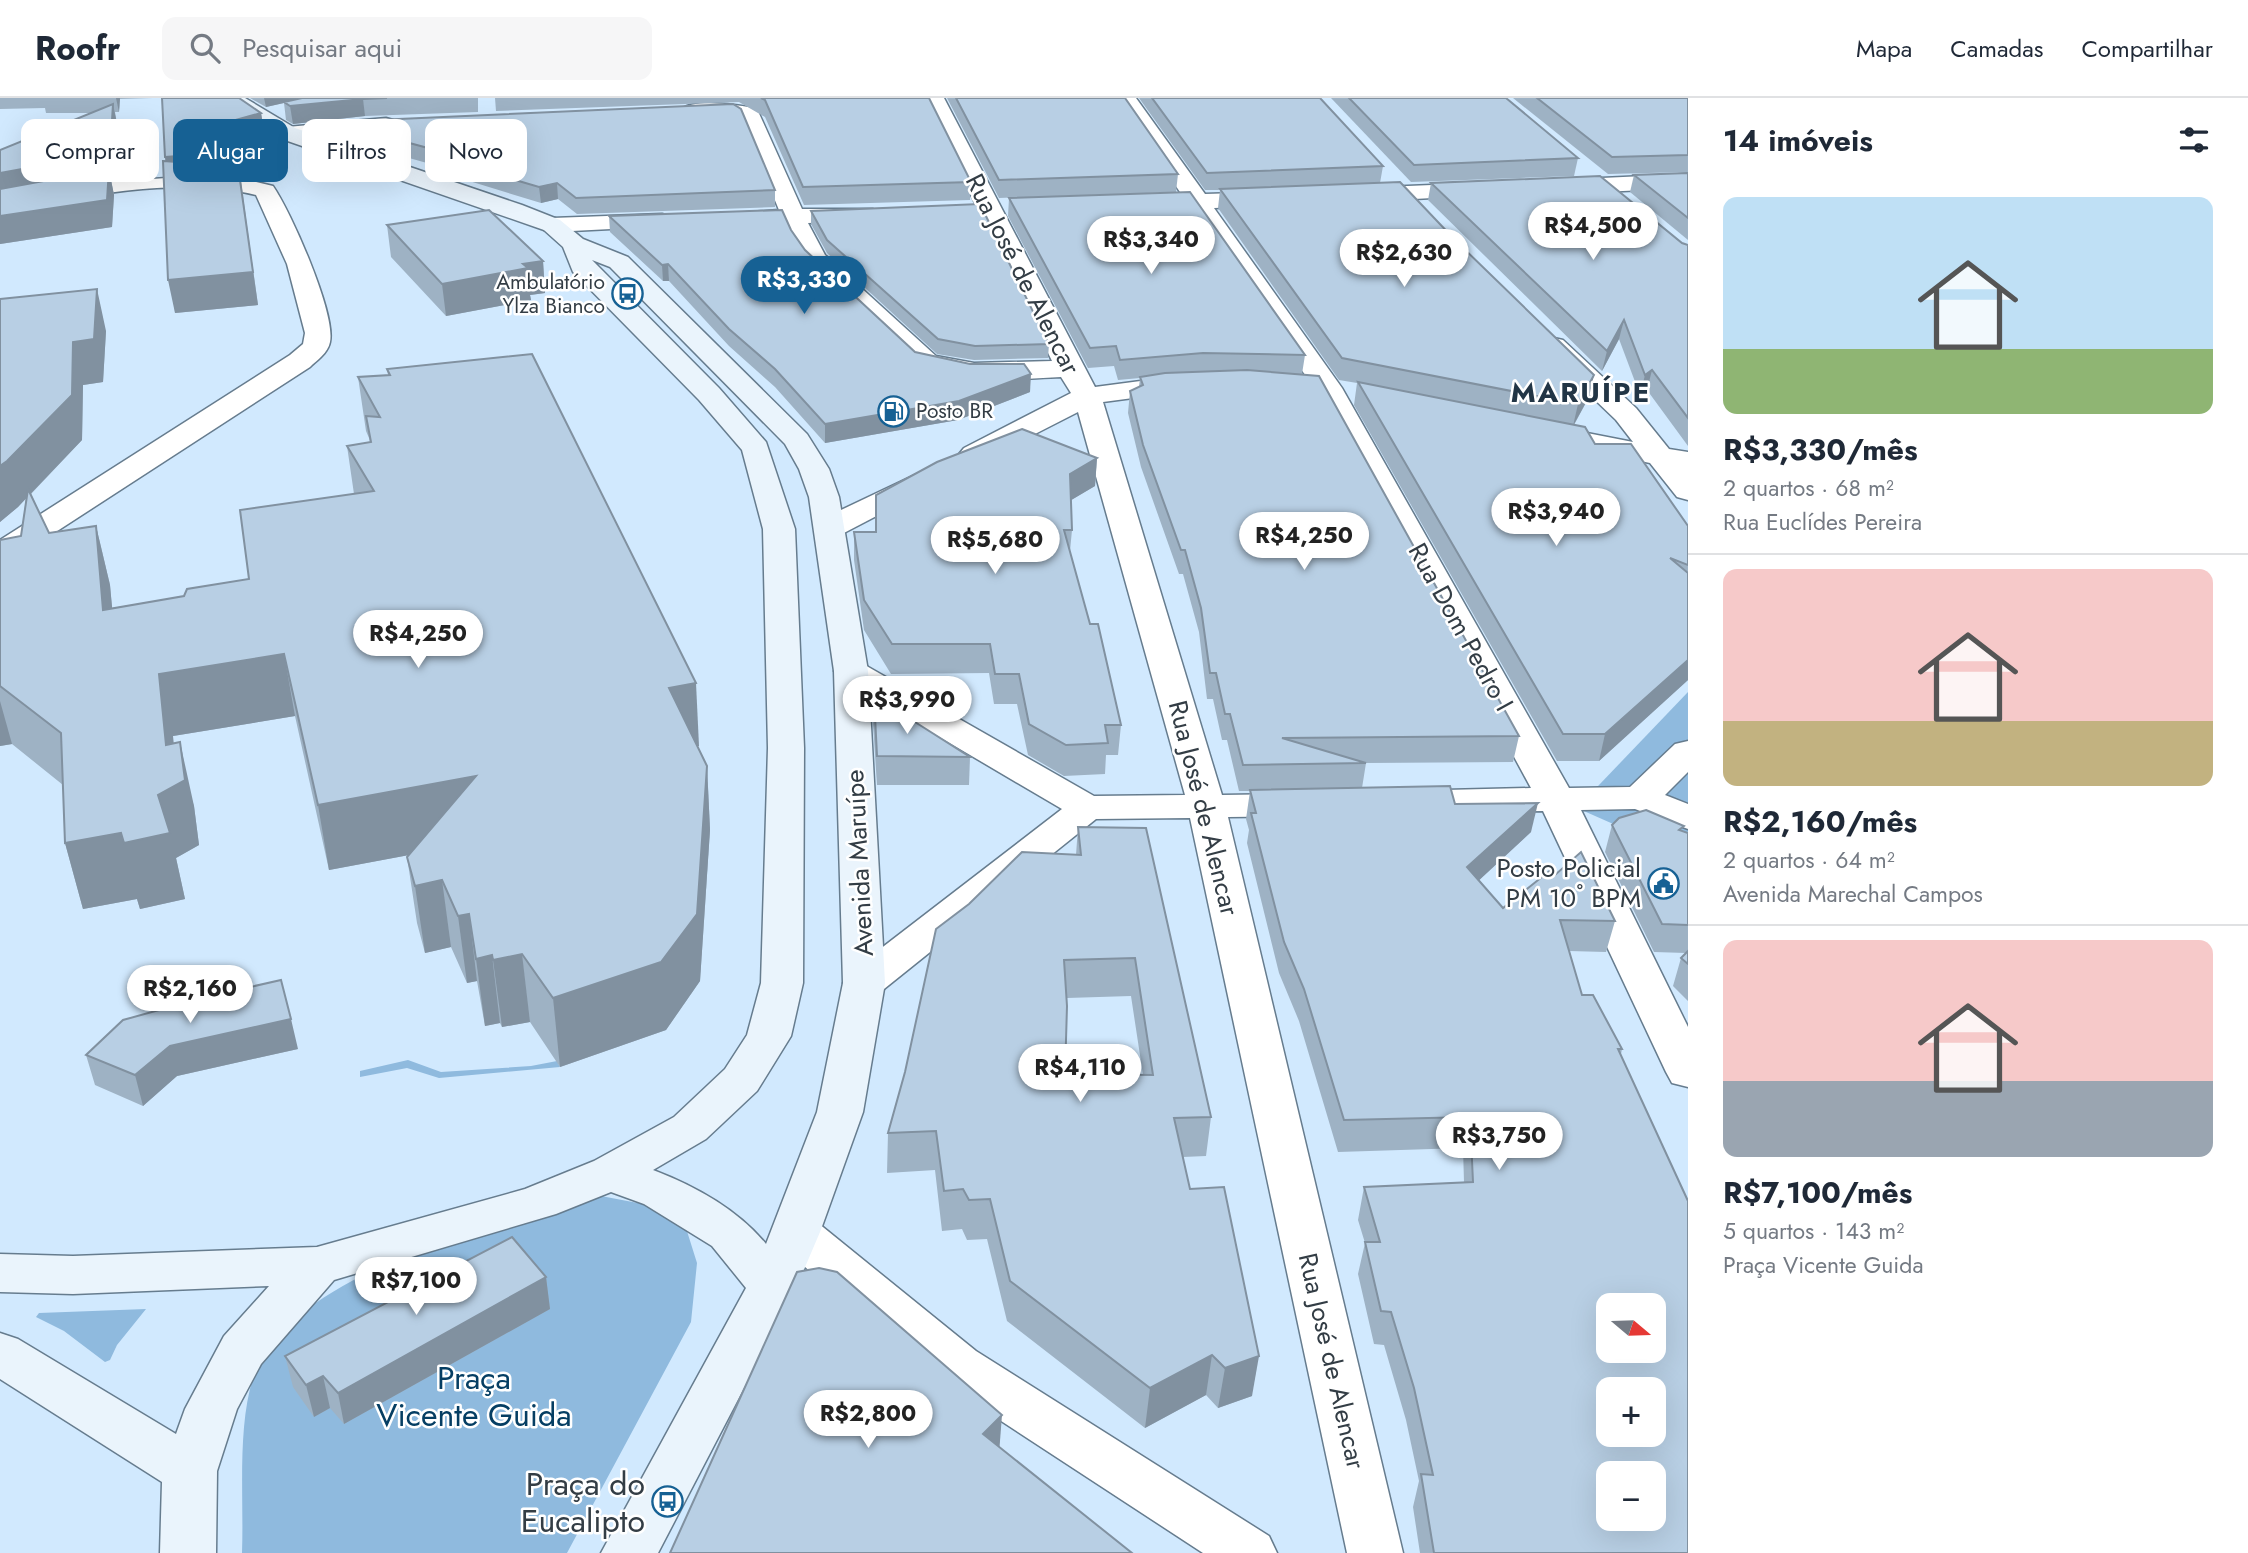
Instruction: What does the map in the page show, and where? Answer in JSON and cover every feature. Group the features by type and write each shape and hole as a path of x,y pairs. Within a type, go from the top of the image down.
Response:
{"main road":[{"name":"Avenida Maruípe","path":"232,98 261,119"},
{"name":"Avenida Maruípe","path":"288,133 464,191 552,225 574,244 619,262 782,424 797,440 814,469 831,527 851,671 864,983 840,1112 796,1232 772,1286"},
{"name":"Avenida Maruípe","path":"574,244 582,267 709,394 756,448 779,529 785,655 782,983 769,1036 741,1080 691,1128 611,1173"},
{"path":"0,1273 73,1275 317,1266 539,1202 611,1173 661,1192 729,1233 772,1286 629,1553"},
{"path":"188,1553 190,1471 211,1409 242,1350 317,1266"},
{"path":"0,1353 190,1471"}],"street":[{"name":"Rua José de Alencar","path":"934,98 1078,382 1208,807 1375,1553"},
{"name":"Rua Dom Pedro I","path":"1126,98 1328,388 1556,799 1688,1072"},
{"path":"677,110 704,103 746,111 753,118 791,217 816,260 933,366 1078,382 1217,382"},
{"path":"257,117 295,109"},
{"path":"1580,167 1623,202"},
{"path":"1387,174 1430,220"},
{"path":"0,207 40,199 161,184 214,181 253,186 265,191 288,239 318,333 316,346 300,361 0,554"},
{"path":"1531,188 1688,181"},
{"path":"1336,196 1503,189"},
{"path":"1120,204 1295,198"},
{"path":"711,220 883,213"},
{"path":"552,225 685,220"},
{"path":"1539,332 1675,460 1688,491"},
{"path":"831,527 947,468 1078,382"},
{"path":"1292,385 1328,388 1368,397"},
{"path":"1556,436 1675,460"},
{"path":"851,671 1087,808 1333,804"},
{"path":"1640,798 1688,752"},
{"path":"1375,803 1640,798 1688,818"},
{"path":"864,983 1087,808"},
{"path":"796,1232 958,1366 1249,1553"}],"green space":[{"path":"1688,692 1688,857 1577,808"},
{"path":"408,1060 441,1072 531,1066 557,1061 560,1067 439,1078 407,1068 360,1077 360,1071"},
{"name":"Praça Vicente Guida","path":"601,1196 664,1208 686,1228 697,1263 691,1322 567,1553 242,1553 245,1419 253,1378 271,1343 302,1313 342,1286 388,1263 436,1243 567,1198"},
{"path":"146,1309 117,1345 110,1360 105,1362 64,1331 36,1317 39,1313"}],"building":[{"path":"162,98 239,98 261,113 239,119 173,119 173,156 165,157"},
{"path":"302,98 387,98 290,106 284,102"},
{"path":"761,98 929,98 971,182 803,187 765,100"},
{"path":"956,98 1125,98 1178,174 999,180"},
{"path":"1152,98 1320,98 1383,166 1207,173"},
{"path":"1349,98 1506,98 1578,158 1414,165"},
{"path":"1537,98 1688,98 1688,155 1612,157"},
{"path":"113,104 112,119 76,119"},
{"path":"733,104 741,109 775,190 576,198 557,183 539,187 522,182 527,182 527,119 425,119 425,147 411,143 411,119 399,119"},
{"path":"21,141 21,169 0,173 0,150"},
{"path":"163,161 173,162 173,182 240,182 253,272 168,280"},
{"path":"1688,173 1688,218 1634,175"},
{"path":"1600,176 1682,243 1688,245 1688,418 1652,370 1645,375 1624,320 1607,351 1431,183"},
{"path":"38,182 108,182 107,200 0,216 0,189"},
{"path":"1400,182 1456,241 1594,375 1578,404 1342,358 1220,189"},
{"path":"1190,192 1305,355 1203,353 1120,360 1116,346 1090,348 1009,198"},
{"path":"980,204 1049,344 975,346 938,339 827,240 811,211"},
{"path":"489,210 543,261 523,264 528,268 442,284 387,225"},
{"path":"782,210 791,230 805,250 915,352 970,364 1024,364 1031,374 959,401 825,424 775,369 729,329 668,264 662,265 609,216"},
{"path":"97,289 94,339 73,342 72,395 0,466 0,299"},
{"path":"532,354 696,683 669,688 707,766 697,914 661,962 553,998 522,954 493,960 492,955 476,959 469,914 458,916 442,880 415,886 407,857 476,776 318,805 284,654 159,674 166,745 180,742 185,780 158,795 170,833 124,843 121,833 65,843 61,733 0,686 0,540 21,536 28,489 49,533 96,526 103,610 184,596 187,589 249,579 240,510 374,491 347,446 371,442 366,416 380,417 358,377 390,375 387,369"},
{"path":"1247,370 1319,376 1519,736 1282,738 1366,763 1243,765 1230,714 1225,714 1216,673 1210,673 1201,608 1185,550 1181,550 1143,445 1130,391 1143,385 1140,377 1165,373"},
{"path":"1358,382 1585,427 1595,444 1631,444 1688,526 1688,565 1670,558 1688,573 1688,660 1605,734 1563,734"},
{"path":"1022,429 1097,458 1070,474 1072,530 1064,530 1090,624 1098,624 1121,725 1105,725 1108,743 1066,745 1029,724 1019,674 995,674 990,644 892,644 864,600 854,532 876,532 876,495 937,462"},
{"path":"874,696 970,757 877,756"},
{"path":"1450,786 1455,804 1538,803 1467,867 1503,908 1552,869 1555,875 1581,852 1615,921 1560,920 1582,995 1593,995 1622,1049 1618,1049 1688,1201 1688,1553 1434,1553 1421,1474 1433,1475 1414,1388 1391,1312 1381,1311 1365,1242 1380,1242 1364,1187 1473,1182 1470,1117 1344,1120 1304,989 1284,942 1251,813 1256,813 1250,790"},
{"path":"1646,810 1684,826 1679,830 1688,833 1688,925 1662,924 1612,825 1619,818"},
{"path":"1078,827 1146,828 1211,1117 1174,1118 1190,1189 1224,1187 1259,1356 1225,1368 1212,1355 1150,1388 1010,1281 990,1199 969,1200 963,1189 944,1191 936,1131 888,1133 905,1072 936,929 969,904 1022,852 1081,855","holes":["1135,958 1153,1075 1065,1074 1067,1006 1064,960"]},
{"path":"1688,951 1688,964 1681,958"},
{"path":"281,980 291,1019 170,1046 135,1075 86,1055 123,1020"},
{"path":"512,1237 546,1277 338,1393 323,1376 306,1385 285,1356"},
{"path":"819,1268 837,1272 1002,1415 983,1434 1132,1553 670,1553 797,1272"}],"place":[{"name":"Ambulatório Ylza Bianco","path":"628,294"},
{"name":"Posto BR","path":"893,411"},
{"name":"Posto Policial PM 10˚ BPM","path":"1664,883"},
{"name":"Praça do Eucalipto","path":"668,1502"}],"district":[{"name":"MARUÍPE","path":"1581,392"}]}
